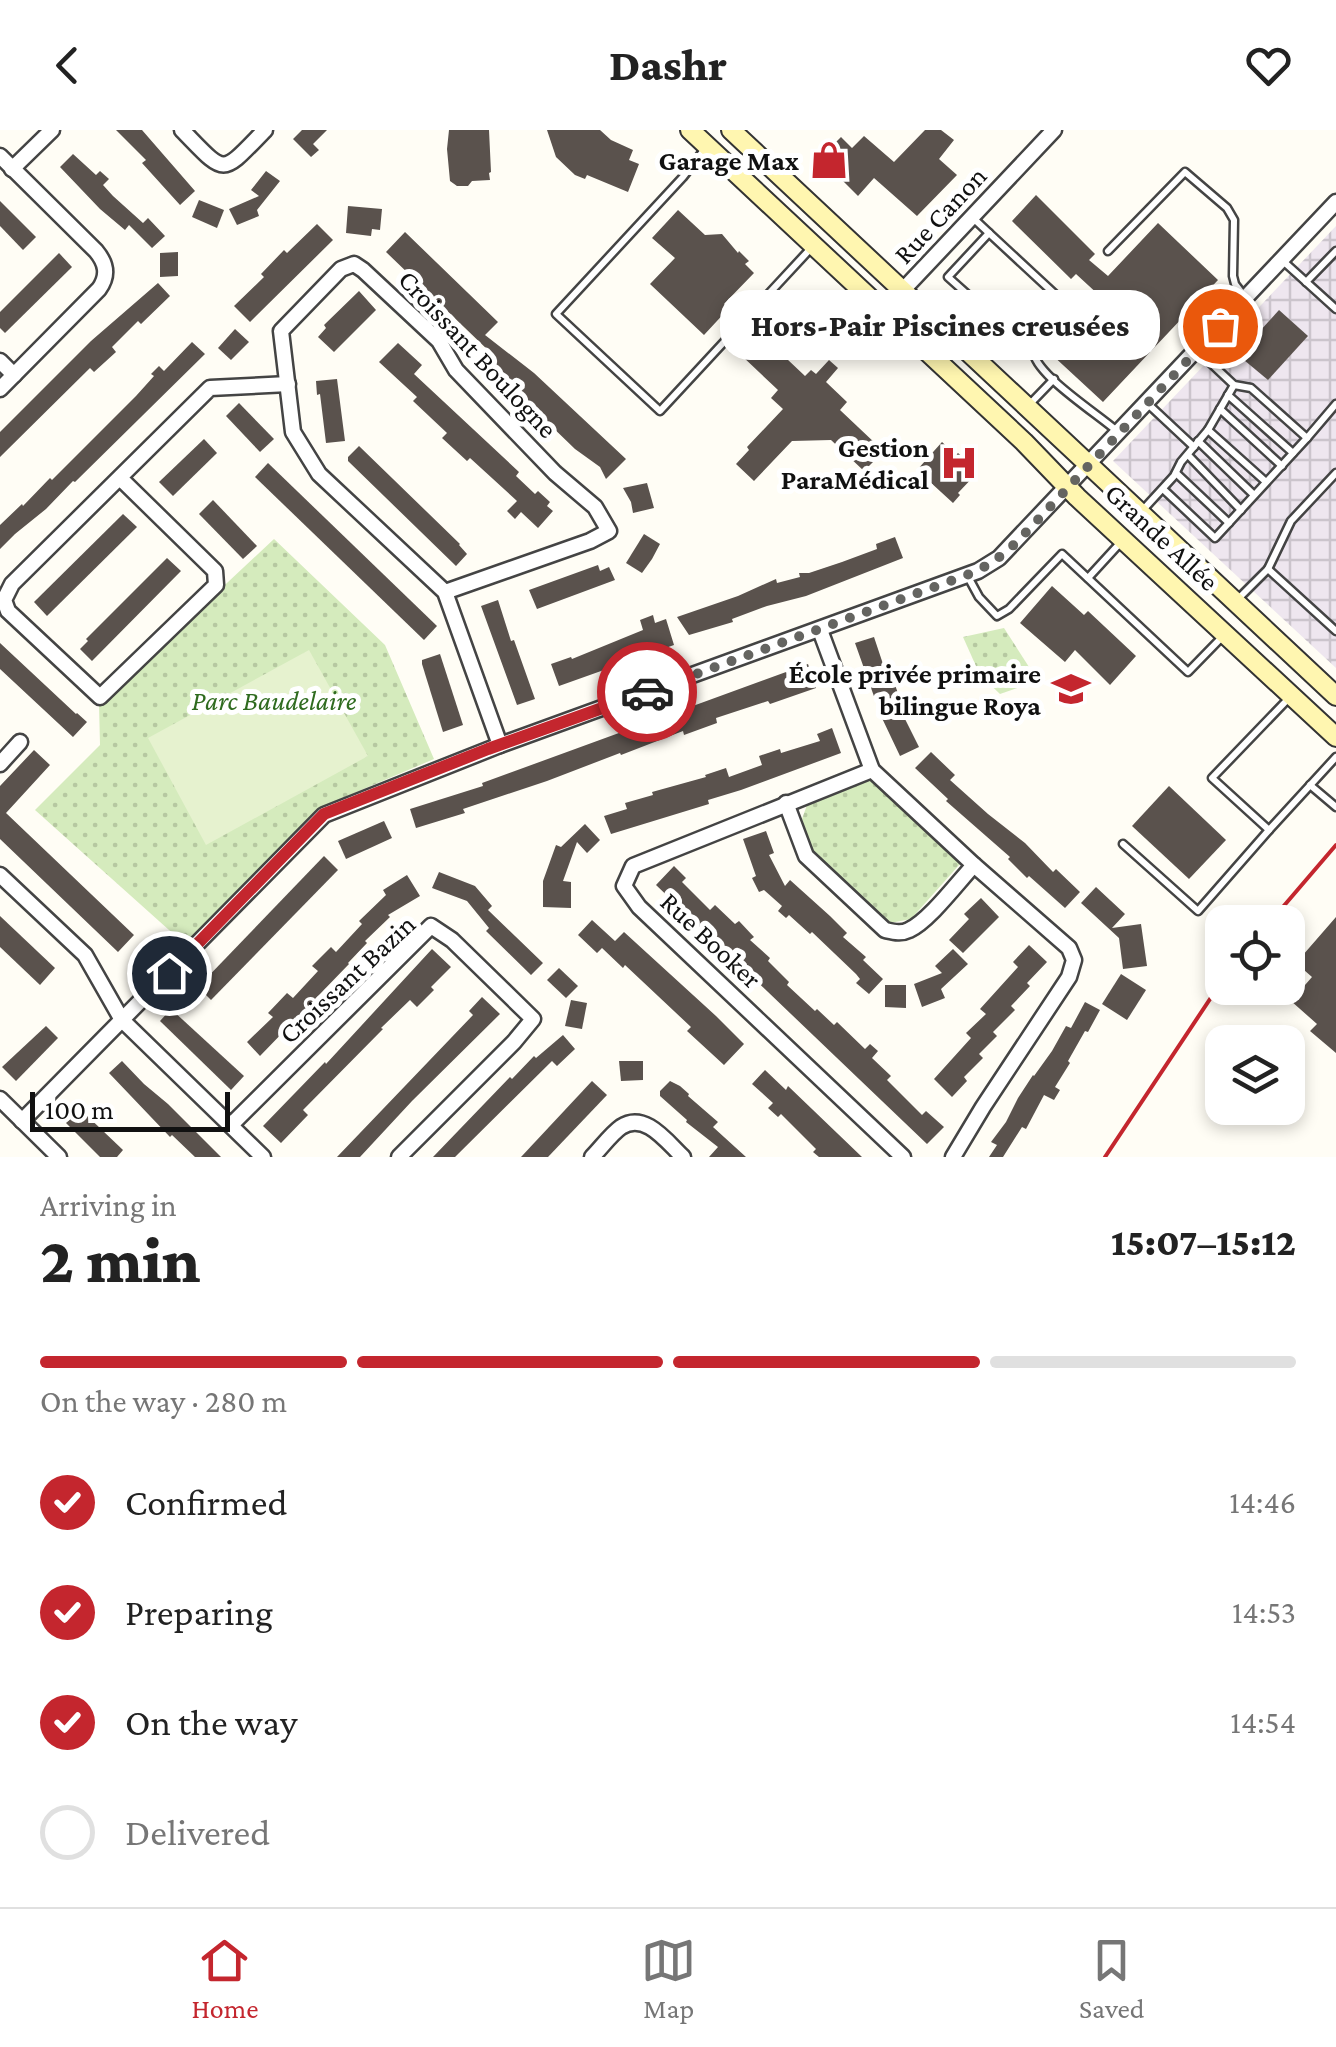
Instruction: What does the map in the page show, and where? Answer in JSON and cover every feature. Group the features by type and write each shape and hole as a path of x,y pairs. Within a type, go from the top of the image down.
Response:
{"main road":[{"name":"Grande Allée","path":"690,130 1336,737"},
{"name":"Grande Allée","path":"731,130 1336,696"}],"street":[{"path":"12,169 52,130"},
{"path":"182,130 212,161 224,165 232,163 265,130"},
{"name":"Rue Canon","path":"903,290 1054,130"},
{"path":"0,156 96,251 106,272 95,293 0,389"},
{"path":"22,1122 324,814 500,745 967,575 999,558 1336,202"},
{"name":"Croissant Boulogne","path":"445,592 590,542 609,531 596,506 555,473 456,370 439,341 354,264 341,269 281,331 293,432 319,474 445,592 500,745"},
{"path":"0,360 14,375"},
{"path":"120,478 214,571 216,585 100,696 8,610 4,600 12,584 210,388 288,384"},
{"path":"820,630 872,770 1069,948 1074,960 1068,977 953,1157"},
{"path":"0,764 20,742"},
{"name":"Rue Booker","path":"872,770 633,866 624,886 639,907 903,1157"},
{"path":"786,803 806,856 885,930 906,932 920,924 974,865"},
{"path":"0,875 85,956 122,1020 264,1157"},
{"name":"Croissant Bazin","path":"230,1125 431,926 452,940 533,1019 399,1157"},
{"path":"0,1100 59,1157"},
{"path":"592,1157 622,1126 635,1122 649,1125 682,1157"}],"lane":[{"path":"707,146 683,178 556,314 660,410 814,245"},
{"path":"1108,251 1186,172 1231,214 1235,226 1232,276 1246,298"},
{"path":"972,217 1058,297 1064,311 1028,349"},
{"path":"989,233 948,277 1034,354 1035,361 1054,379 1119,433"},
{"path":"1306,282 1336,251"},
{"path":"1282,260 1336,309"},
{"path":"971,355 1000,325"},
{"path":"1197,350 1234,385 1250,388 1307,438"},
{"path":"1027,407 1054,379"},
{"path":"1141,513 1208,430 1234,385"},
{"path":"1228,395 1294,453"},
{"path":"1147,403 1254,495"},
{"path":"1163,489 1215,538 1336,404"},
{"path":"1220,409 1282,466"},
{"path":"1208,430 1266,482"},
{"path":"1188,455 1241,510"},
{"path":"1176,473 1229,523"},
{"path":"1236,602 1268,568 1290,521 1336,473"},
{"path":"1088,578 1123,540"},
{"path":"967,575 979,597 997,616 1009,609 1062,554 1188,672 1226,634"},
{"path":"1268,568 1336,631"},
{"path":"1268,830 1212,778 1292,696"},
{"path":"1123,844 1198,911 1336,757"},
{"path":"1310,785 1336,807"}],"shaded area":[{"path":"1336,226 1336,668 1113,461"}],"green space":[{"name":"Parc Baudelaire","path":"274,539 385,645 434,759 319,808 188,947 35,810 100,745 99,703"},
{"path":"1004,628 1038,681 1000,694 980,675 963,637"},
{"path":"309,650 368,756 206,845 148,738"},
{"path":"871,780 960,864 911,919 890,923 812,850 802,819 807,805"}],"building":[{"path":"116,130 142,130 195,191 180,205 142,163 146,160"},
{"path":"302,130 327,130 313,144 319,150 311,157 293,139"},
{"path":"449,130 489,130 490,180 472,181 468,186 450,181"},
{"path":"547,130 600,130 633,150 629,160 639,164 628,192 587,175 585,179 575,175 556,157"},
{"path":"925,130 941,130 954,140 939,159 957,175 917,216 874,178 858,196 820,158 841,137 852,148 864,136 894,162"},
{"path":"73,154 96,175 100,171 109,179 103,185 113,196 143,223 148,218 165,236 152,248 129,225 125,230 100,209 60,167"},
{"path":"266,171 280,181 257,210 259,216 237,225 229,209 259,196 251,190"},
{"path":"1036,195 1095,254 1089,260 1108,276 1158,223 1218,280 1103,402 1050,353 1101,297 1076,274 1071,279 1012,221"},
{"path":"199,200 224,210 217,228 192,217"},
{"path":"0,201 36,237 23,250 0,226"},
{"path":"348,206 382,209 380,230 372,229 371,236 346,233"},
{"path":"678,210 705,235 722,234 749,261 745,264 754,273 724,304 729,308 704,335 650,284 675,258 652,238"},
{"path":"317,224 333,240 250,322 234,306 264,277 261,274 284,250 287,253"},
{"path":"405,232 498,322 485,335 534,373 626,459 606,479 600,467 575,449 483,362 491,353 386,252"},
{"path":"178,252 178,276 160,277 160,253"},
{"path":"59,253 72,267 5,333 0,328 0,312"},
{"path":"158,283 170,296 141,324 138,321 112,347 116,352 94,372 90,368 0,457 0,432 91,341"},
{"path":"359,291 376,310 334,352 318,337 326,328 324,325"},
{"path":"1279,310 1308,336 1268,380 1238,355"},
{"path":"235,329 249,342 231,360 218,348"},
{"path":"759,338 767,345 769,342 805,376 811,370 816,374 829,360 838,368 826,382 847,402 840,410 876,444 873,446 881,454 864,471 831,440 792,441 754,481 736,464 783,409 771,398 778,390 742,356"},
{"path":"192,342 205,354 75,482 0,549 0,525 52,480 136,396 159,366 164,371"},
{"path":"398,343 422,365 414,374 519,472 516,476 535,494 538,491 550,502 547,506 553,511 538,528 521,512 515,519 507,511 517,501 442,438 447,433 413,401 417,397 379,362"},
{"path":"337,379 345,441 326,443 316,381"},
{"path":"239,403 274,439 260,452 226,416"},
{"path":"204,439 217,453 173,496 159,482"},
{"path":"942,442 967,461 965,464 976,474 953,503 917,470"},
{"path":"359,446 460,544 467,554 456,566 348,461"},
{"path":"268,463 437,626 424,640 255,477"},
{"path":"647,483 654,508 633,513 623,488"},
{"path":"213,500 257,546 243,559 199,514"},
{"path":"123,514 137,527 47,616 34,602"},
{"path":"644,534 660,544 642,573 626,563"},
{"path":"895,537 903,558 806,596 689,635 677,617 776,579 777,583 842,562 877,549 876,544"},
{"path":"167,558 181,571 92,661 80,649 86,639"},
{"path":"598,565 600,571 609,567 615,580 537,609 529,590"},
{"path":"1052,586 1084,615 1088,611 1136,656 1110,685 1075,650 1065,662 1020,623"},
{"path":"498,600 535,699 517,705 481,606"},
{"path":"653,615 655,623 666,619 674,645 559,686 551,664 643,630 640,620"},
{"path":"874,637 888,679 892,677 902,704 898,705 919,747 900,756 855,643"},
{"path":"0,643 87,722 73,737 0,669"},
{"path":"440,654 463,725 443,732 422,664 422,660"},
{"path":"808,664 816,688 716,718 717,723 684,735 683,731 416,828 410,809 483,786 482,783"},
{"path":"832,728 841,753 708,800 709,804 611,834 604,816 627,809 625,803 726,768 729,777 762,765 759,756 820,741 817,734"},
{"path":"34,750 50,765 6,813 134,935 118,952 0,839 0,786"},
{"path":"931,752 955,775 950,780 1080,892 1065,908 1027,878 1010,857 915,768"},
{"path":"1169,786 1226,840 1189,879 1132,826"},
{"path":"384,821 392,838 346,859 338,841"},
{"path":"585,824 600,840 587,853 577,842 563,881 571,882 571,908 543,907 543,881 556,845 561,847"},
{"path":"766,831 774,853 769,855 785,886 790,880 830,916 847,933 843,937 883,979 869,994 856,983 860,979 856,974 812,932 778,911 782,906 764,890 759,892 743,839"},
{"path":"324,856 338,870 211,1000 198,987"},
{"path":"674,866 686,878 682,882 710,910 715,905 735,924 739,921 754,937 750,940 789,982 787,985 815,1011 834,1025 837,1022 865,1049 870,1044 878,1051 872,1058 891,1076 887,1080 922,1115 926,1111 944,1127 927,1144 656,885"},
{"path":"439,872 475,886 492,906 488,910 543,963 531,975 486,931 489,928 467,901 432,888"},
{"path":"407,875 420,896 388,915 349,964 260,1056 247,1042 273,1017 268,1013 287,993 293,998 318,971 312,966 331,947 336,952 362,924 359,921 386,895 383,890"},
{"path":"1096,887 1125,914 1112,928 1141,924 1147,966 1123,969 1119,938 1081,903"},
{"path":"981,898 999,917 963,953 949,940 969,919 964,914"},
{"path":"0,916 55,968 40,985 0,947"},
{"path":"1336,917 1336,1053 1310,1031 1317,1024 1296,1005 1305,1005 1305,985 1312,977 1305,971 1305,953"},
{"path":"592,920 615,941 624,932 744,1044 724,1065 687,1031 691,1027 625,965 623,968 602,948 597,953 578,935"},
{"path":"1029,945 1047,962 1027,983 1030,986 1011,1006 1015,1010 993,1032 997,1036 979,1054 983,1058 964,1077 967,1081 952,1097 934,1079 971,1038 966,1033 986,1014 980,1009 1018,967 1013,962"},
{"path":"432,949 451,967 431,987 434,990 417,1007 410,1000 381,1028 303,1110 308,1115 281,1143 263,1126"},
{"path":"953,949 968,964 941,989 945,998 922,1007 914,984 942,973 935,966"},
{"path":"559,968 578,986 566,998 547,980"},
{"path":"1121,974 1146,990 1127,1020 1102,1004"},
{"path":"885,985 906,985 906,1008 885,1007"},
{"path":"482,997 500,1014 360,1157 337,1157 473,1015 469,1011"},
{"path":"571,1000 587,1003 582,1029 565,1026"},
{"path":"1085,1002 1100,1010 1068,1061 1055,1087 1060,1090 1054,1100 1044,1095 1026,1129 1022,1127 1003,1157 989,1157 997,1145 991,1142 1018,1098 1066,1026 1071,1028"},
{"path":"171,1009 244,1076 231,1090 160,1021"},
{"path":"46,1026 58,1038 16,1081 2,1067"},
{"path":"563,1035 575,1049 557,1066 552,1061 455,1157 433,1157 510,1077"},
{"path":"122,1061 221,1157 195,1157 170,1137 109,1073"},
{"path":"619,1061 643,1061 643,1080 621,1081"},
{"path":"765,1070 786,1090 788,1086 862,1157 819,1157 813,1152 816,1149 781,1114 778,1117 768,1108 773,1103 752,1084"},
{"path":"592,1081 607,1095 548,1157 521,1157"},
{"path":"670,1081 718,1122 713,1127 746,1157 709,1157 718,1147 660,1096"},
{"path":"81,1110 123,1150 117,1157 100,1157 66,1123"}],"railway":[{"path":"1285,905 1336,845"},
{"path":"1105,1157 1206,1005"}],"way so far":[{"path":"647,692 992,563 1016,543 1220,326"}],"place":[{"name":"Garage Max","path":"829,160"},
{"name":"Hors-Pair Piscines creusées","path":"1220,326"},
{"name":"Gestion ParaMédical","path":"959,463"},
{"name":"École privée primaire bilingue Roya","path":"1071,689"}],"route":[{"path":"169,973 324,814 647,692"}]}
